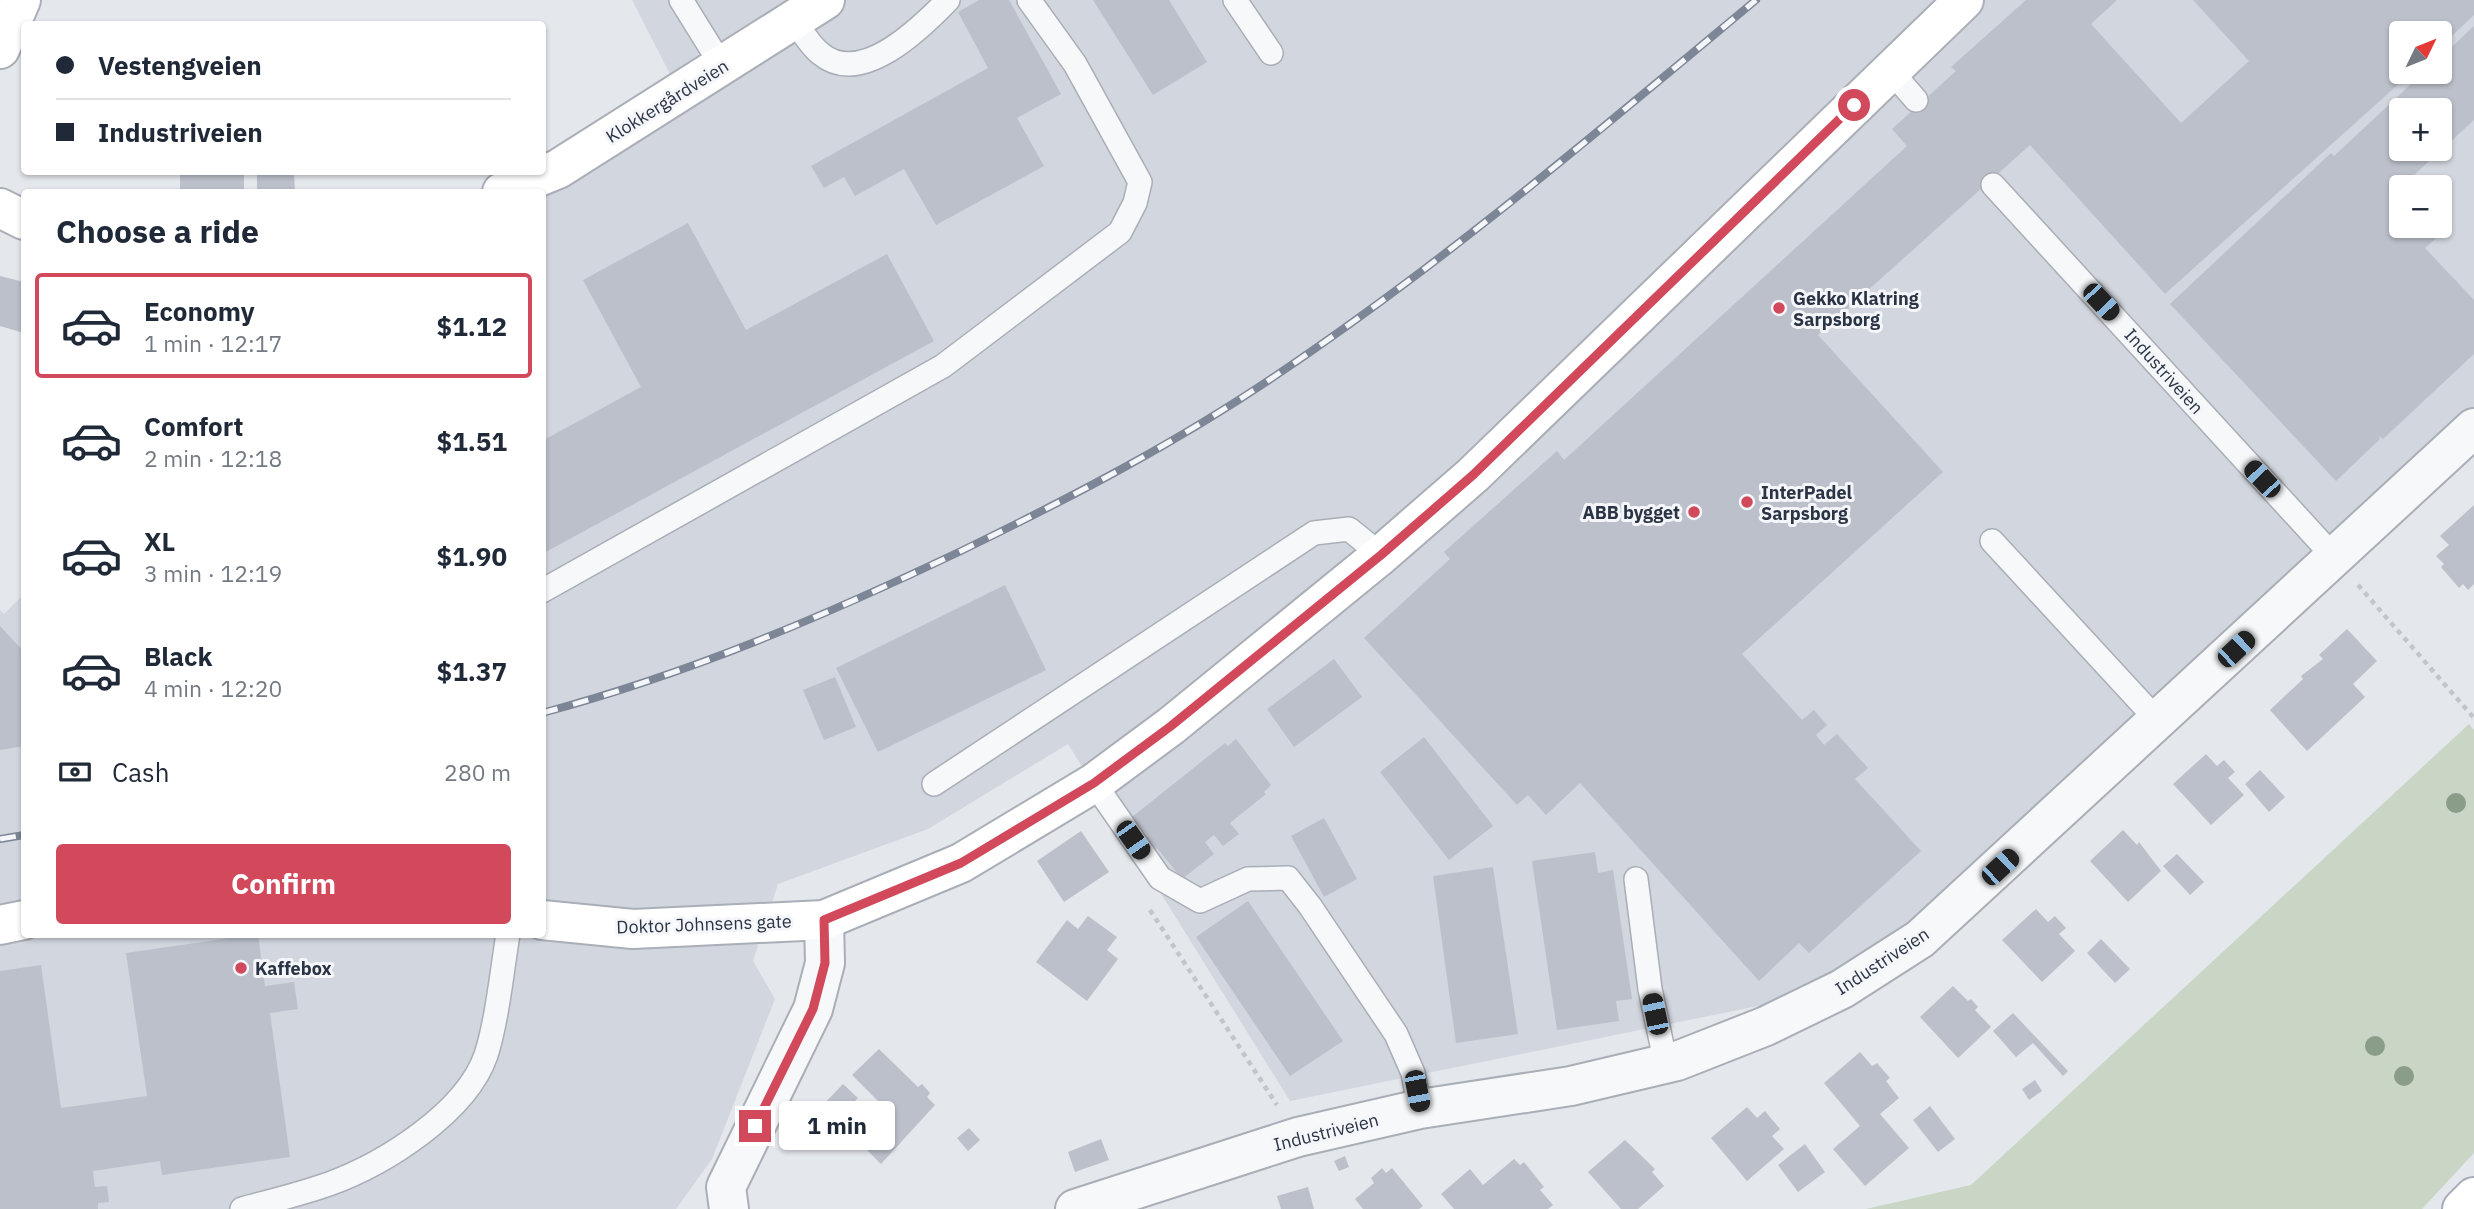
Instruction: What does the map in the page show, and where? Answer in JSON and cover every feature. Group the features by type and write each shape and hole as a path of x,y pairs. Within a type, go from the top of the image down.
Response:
{"street":[{"path":"0,49 21,0"},
{"name":"Klokkergårdveien","path":"546,174 558,169 825,0"},
{"name":"Doktor Johnsens gate","path":"546,920 633,929 824,920 961,863 1094,783 1171,726 1381,555 1473,475 1964,0"},
{"name":"Klokkergårdveien","path":"509,189 543,175"},
{"path":"0,208 21,218"},
{"name":"Industriveien","path":"1074,1209 1298,1137 1420,1109 1571,1086 1666,1064 1766,1026 1842,989 1920,939 2474,428"},
{"path":"729,1209 726,1187 813,1009 825,963 824,920"},
{"path":"0,925 21,921"},
{"path":"2462,1209 2474,1198"}],"lane":[{"path":"681,0 722,66"},
{"path":"794,20 821,54 844,66 862,64 919,30 947,0"},
{"path":"546,589 943,366 1120,232 1135,203 1140,182 1074,64 1029,0"},
{"path":"1235,0 1271,53"},
{"path":"1891,70 1916,100"},
{"name":"Industriveien","path":"1993,185 2335,558"},
{"path":"934,784 1314,533 1349,529 1381,555"},
{"path":"1992,541 2158,721"},
{"path":"1094,783 1160,878 1200,901 1248,879 1288,878 1310,906 1396,1034 1413,1073 1420,1109"},
{"path":"1636,879 1650,989 1666,1064"},
{"path":"242,1209 329,1184 382,1159 427,1128 461,1098 486,1056 507,938"}],"path":[{"path":"2335,558 2474,718"},
{"path":"1146,903 1298,1137"}],"shaded area":[{"path":"632,0 2474,0 2474,428 1842,989 1290,1101 1068,744 928,829 778,884 753,961 775,999 712,1159 676,1209 0,1209 0,610 4,614 21,597 21,938 546,938 546,189 672,78"}],"green space":[{"path":"2469,724 2474,730 2474,1153 2422,1209 1866,1209 1971,1185"}],"building":[{"path":"979,0 1009,0 1061,94 1017,118 1044,166 936,225 904,169 855,196 844,177 824,188 811,166 988,68 958,12"},
{"path":"1093,0 1169,0 1207,62 1153,95"},
{"name":"ABB bygget","path":"2026,0 2117,0 2091,24 2181,123 2249,61 2193,0 2474,0 2474,15 2452,36 2452,21 2389,21 2389,84 2399,84 2165,294 2030,145 1818,335 1943,472 1742,654 1802,720 1814,710 1827,725 1816,735 1824,745 1837,734 1868,768 1855,779 1921,851 1809,953 1799,943 1759,981 1580,783 1546,815 1528,795 1517,805 1364,638 1450,559 1444,552 1557,451 1564,460 1907,146 1892,129 1956,71 1951,67"},
{"path":"2474,26 2474,120 2452,140 2452,98 2396,98 2411,84 2452,84 2452,47"},
{"path":"2389,105 2389,161 2429,161 2414,175 2389,175 2389,238 2436,238 2425,248 2474,300 2474,354 2383,439 2379,436 2380,439 2336,481 2170,304 2331,153 2334,156"},
{"path":"180,175 244,175 244,189 180,189"},
{"path":"257,175 294,175 295,189 257,189"},
{"path":"688,223 746,330 887,254 934,341 546,552 546,439 641,387 583,280"},
{"path":"0,276 21,281 21,332 0,326"},
{"path":"2474,505 2474,584 2468,590 2463,584 2459,588 2441,567 2444,564 2436,556 2449,545 2440,536"},
{"path":"1005,585 1046,670 878,752 836,668"},
{"path":"0,626 21,649 21,746 0,750"},
{"path":"2347,629 2377,661 2353,684 2365,697 2307,751 2270,710 2303,679 2301,676 2323,659 2319,655"},
{"path":"1334,659 1362,697 1294,747 1267,709"},
{"path":"835,677 856,727 824,740 803,690"},
{"path":"1424,737 1493,826 1449,860 1380,772"},
{"path":"1236,739 1271,785 1264,792 1266,794 1230,823 1239,834 1223,846 1214,835 1205,842 1214,854 1182,879 1157,848 1150,854 1141,842 1148,836 1132,817 1225,743 1228,746"},
{"path":"2206,754 2217,766 2224,760 2235,772 2228,778 2244,795 2211,825 2173,784"},
{"path":"2260,770 2285,797 2269,812 2245,784"},
{"path":"1324,818 1357,879 1324,897 1291,836"},
{"path":"2123,830 2137,845 2139,842 2161,871 2128,902 2090,861"},
{"path":"1081,831 1109,872 1064,902 1037,861"},
{"path":"1595,852 1598,873 1613,870 1632,999 1616,1001 1619,1021 1557,1030 1532,861"},
{"path":"2177,854 2204,882 2190,895 2163,866"},
{"path":"1493,867 1518,1034 1456,1043 1433,876"},
{"path":"1248,901 1343,1041 1290,1076 1196,937"},
{"path":"2036,909 2048,922 2055,916 2066,928 2059,934 2075,951 2042,982 2002,940"},
{"path":"1088,916 1117,937 1107,950 1118,959 1087,1001 1036,962 1067,920 1078,929"},
{"path":"230,938 259,938 265,986 294,982 298,1009 270,1013 290,1157 162,1175 160,1161 93,1171 95,1187 107,1186 109,1202 98,1203 98,1209 0,1209 0,971 41,965 61,1108 147,1096 126,953"},
{"path":"2101,939 2130,969 2115,983 2087,953"},
{"path":"1953,986 1968,1001 1971,999 1978,1007 1975,1010 1991,1027 1958,1058 1920,1017"},
{"path":"2013,1013 2068,1071 2063,1076 2033,1043 2016,1057 1993,1031"},
{"path":"879,1049 918,1087 922,1084 930,1093 927,1097 935,1105 881,1164 854,1137 884,1107 852,1075"},
{"path":"1860,1052 1872,1066 1877,1063 1890,1078 1886,1081 1899,1098 1880,1114 1909,1148 1865,1186 1833,1149 1860,1126 1824,1083"},
{"path":"2035,1080 2042,1091 2029,1100 2022,1089"},
{"path":"843,1084 858,1098 834,1122 820,1108"},
{"path":"1930,1106 1955,1139 1938,1152 1913,1120"},
{"path":"1747,1107 1757,1118 1765,1111 1780,1129 1772,1136 1784,1149 1747,1181 1711,1138"},
{"path":"969,1128 980,1140 968,1151 957,1138"},
{"path":"1101,1139 1109,1160 1075,1172 1068,1152"},
{"path":"1625,1140 1655,1169 1652,1172 1664,1186 1638,1209 1621,1209 1588,1172"},
{"path":"1805,1144 1825,1172 1798,1192 1778,1165"},
{"path":"1345,1156 1349,1167 1339,1171 1334,1161"},
{"path":"1514,1159 1520,1165 1524,1162 1544,1187 1540,1190 1553,1205 1548,1209 1454,1209 1441,1194 1470,1169 1483,1185"},
{"path":"1382,1168 1386,1173 1392,1168 1423,1206 1419,1209 1363,1209 1355,1199 1374,1183 1371,1178"},
{"path":"1308,1187 1314,1209 1281,1209 1277,1196"}],"railway":[{"path":"546,712 703,662 807,621 1002,531 1083,490 1202,423 1278,374 1402,286 1522,193 1756,0"},
{"path":"0,839 21,836"}],"place":[{"name":"Gekko Klatring Sarpsborg","path":"1779,308"},
{"name":"InterPadel Sarpsborg","path":"1747,502"},
{"name":"ABB bygget","path":"1694,512"},
{"name":"Kaffebox","path":"241,968"}],"route":[{"path":"755,1126 813,1009 825,963 824,920 961,863 1094,783 1171,726 1381,555 1473,475 1854,105"}]}
